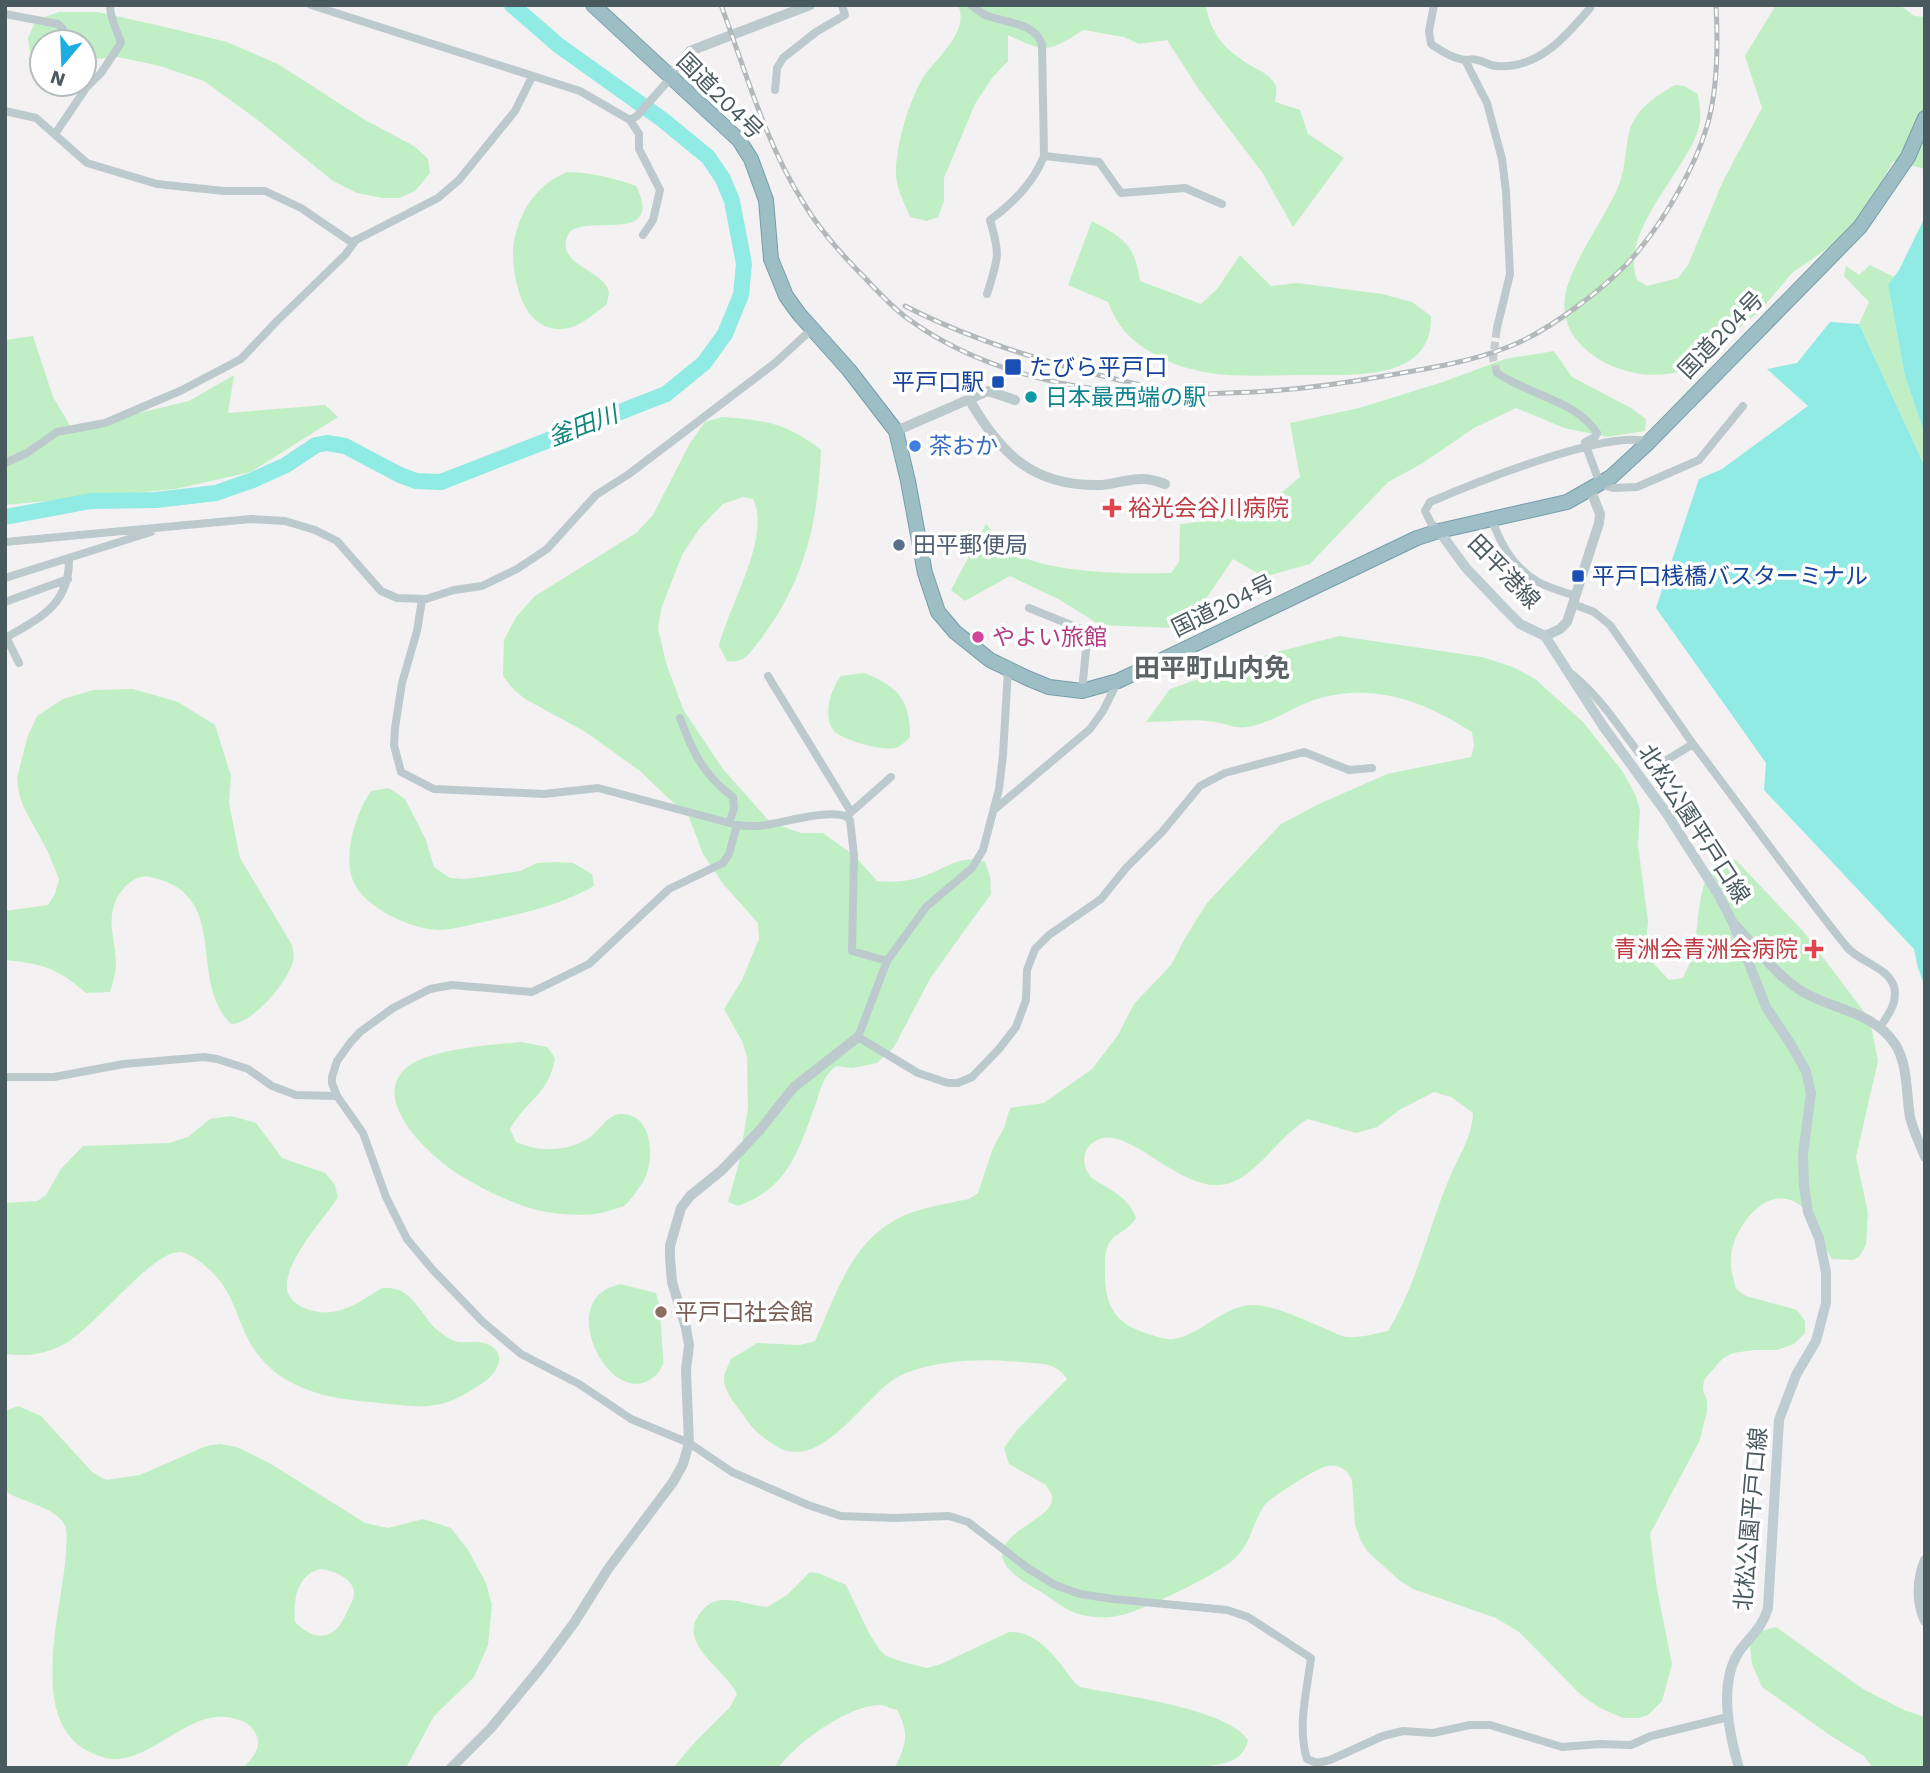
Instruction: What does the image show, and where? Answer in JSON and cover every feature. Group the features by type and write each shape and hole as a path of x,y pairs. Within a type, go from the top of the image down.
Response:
{"highway":[{"name":"国道204号","path":"593,5 668,79 738,140 751,159 766,200 771,259 786,296 849,370 895,431 908,481 925,573 938,612 955,632 990,660 1049,687 1082,691 1118,681 1417,538 1567,502 1596,487 1649,442 1860,227 1908,157 1925,118"}],"main road":[{"name":"田平港線","path":"1439,531 1466,568 1520,624 1545,636"},
{"name":"北松公園平戸口線","path":"1545,636 1603,726 1689,847 1733,923 1766,1007 1806,1072 1811,1094 1803,1154 1804,1186 1808,1212 1819,1238 1826,1272 1826,1303 1816,1340 1796,1375 1779,1420 1765,1622 1739,1651 1727,1694 1732,1744 1740,1768"}],"street":[{"path":"55,134 121,43 118,31 110,20 110,5"},
{"path":"311,5 580,91 634,118 639,134 639,149 660,190 653,220 643,234"},
{"path":"634,118 690,51 810,5"},
{"path":"775,90 777,68 783,58 816,32 845,15 842,5"},
{"path":"971,5 984,14 1029,28 1040,36 1042,45 1044,156 1038,172 1004,210 990,220 998,249 998,260 987,294"},
{"path":"1434,5 1429,31 1431,44 1450,55 1496,66 1514,65 1542,55 1557,46 1591,5"},
{"path":"5,14 58,24 62,28"},
{"path":"1465,60 1487,103 1502,159 1506,192 1510,274 1497,328"},
{"path":"5,111 36,118 87,163 157,184 224,191 265,191 301,208 351,242 438,198 459,180 515,111 532,77"},
{"path":"1044,156 1098,162 1121,193 1185,188 1222,204"},
{"path":"5,463 27,453 57,432 105,423 180,391 241,359 345,255 356,240"},
{"path":"5,542 251,519 285,521 315,530 337,541 381,591 397,598 422,600 454,590 482,586 547,550 596,495 629,474 775,363 812,329"},
{"path":"1497,373 1529,392 1568,406 1590,422 1597,433 1585,442 1596,487 1599,523 1567,622 1560,629 1545,636"},
{"path":"895,431 988,391 1015,400"},
{"path":"970,399 998,441 1015,459 1049,480 1101,485 1143,479 1166,484"},
{"path":"1596,487 1637,487 1699,460 1743,406"},
{"path":"1439,531 1425,511 1430,502 1467,486 1586,446 1638,438 1649,442"},
{"path":"1492,519 1500,544 1537,582 1574,600 1610,625 1693,744 1849,950 1887,976 1894,986 1895,999 1880,1027"},
{"path":"5,578 167,527"},
{"path":"19,663 6,638 43,616 57,603 68,579 69,558"},
{"path":"5,602 68,579"},
{"path":"422,600 417,631 402,683 394,745 401,772 434,789 544,794 598,788 733,824 760,826 849,814 891,777"},
{"path":"1029,608 1081,629 1087,639 1082,691"},
{"path":"451,1768 491,1728 574,1623 608,1569 673,1482 683,1464 689,1443 686,1370 689,1345 672,1282 670,1258 670,1246 681,1208 690,1196 722,1170 760,1131 794,1087 858,1037 887,961 926,907 972,868 983,850 994,810 1003,755 1008,669"},
{"path":"1569,672 1592,690 1652,769 1693,744"},
{"path":"768,676 849,814 854,855 852,950 887,961"},
{"path":"994,810 1090,729 1103,711 1118,681"},
{"path":"680,718 692,751 703,769 719,787 733,797 729,854 723,863 669,889 589,964 532,992 452,985 430,989 393,1008 360,1032 337,1061 332,1077 337,1096 359,1124 386,1197 407,1239 483,1322 521,1354 579,1384 631,1419 689,1443 732,1472 808,1505 841,1516 949,1516 968,1522 1029,1569 1055,1585 1080,1594 1219,1608 1248,1617 1311,1658 1303,1745 1309,1764 1330,1760 1383,1736 1403,1731 1433,1733 1471,1725 1490,1725 1563,1747 1631,1745 1651,1736 1728,1717"},
{"path":"858,1037 918,1073 948,1083 958,1083 971,1077 1016,1027 1026,1000 1027,970 1035,949 1049,935 1101,899 1200,786 1225,773 1304,752 1349,770 1373,768"},
{"path":"1733,923 1774,970 1796,986 1880,1027 1895,1044 1902,1059 1910,1118 1925,1157"},
{"path":"5,1077 54,1077 124,1064 204,1057 248,1069 272,1086 296,1095 337,1096"},
{"path":"1925,1560 1918,1588 1921,1614 1925,1621"}],"green space":[{"path":"958,5 1206,5 1212,26 1222,43 1274,83 1275,102 1300,110 1308,134 1344,158 1293,227 1262,172 1200,91 1167,40 1139,44 1124,37 1083,30 1062,43 1046,48 1030,45 1008,35 1008,61 992,78 975,104 944,178 944,201 938,217 927,221 910,217 896,176 900,138 918,86 950,44 960,25"},
{"path":"1776,5 1900,5 1914,16 1925,17 1925,169 1893,161 1843,252 1831,246 1792,273 1760,311 1713,349 1708,366 1648,375 1607,364 1581,345 1571,332 1564,302 1578,261 1619,186 1632,125 1647,104 1675,85 1684,86 1698,94 1700,123 1692,144 1656,202 1637,242 1634,261 1637,280 1647,286 1678,278 1688,265 1723,181 1762,108 1745,56"},
{"path":"59,12 98,12 227,42 278,64 365,120 414,146 428,159 430,173 415,191 399,198 357,193 333,181 204,81 160,66 118,57 98,59 98,28 32,28 36,20"},
{"path":"567,172 602,176 636,186 642,205 640,216 631,222 588,226 575,229 568,235 568,253 599,278 609,293 607,304 591,316 580,324 561,329 548,327 529,313 518,289 513,251 520,220 528,204 545,185"},
{"path":"1092,221 1112,232 1131,250 1140,281 1201,304 1217,289 1240,255 1271,286 1297,283 1382,294 1412,302 1431,316 1428,338 1418,354 1402,365 1361,374 1242,376 1205,372 1169,362 1137,343 1125,332 1108,302 1068,285"},
{"path":"1870,265 1894,277 1888,285 1905,376 1925,435 1925,467 1859,324 1869,302 1844,276 1846,266 1859,275"},
{"path":"33,336 53,397 72,429 189,401 234,375 228,413 325,405 338,417 251,472 175,489 5,505 5,340"},
{"path":"1554,351 1572,377 1631,408 1646,419 1645,431 1607,437 1564,428 1516,408 1474,428 1423,463 1388,482 1310,564 1264,577 1233,559 1199,609 1173,628 1100,625 1060,600 1010,576 965,601 951,590 986,524 1007,548 1021,557 1040,563 1086,571 1171,573 1179,562 1180,524 1254,516 1300,477 1290,423 1359,408 1505,359"},
{"path":"722,417 775,424 797,434 821,450 817,502 806,550 788,596 760,640 738,661 727,661 719,646 753,552 757,515 753,499 743,497 723,504 699,529 682,555 661,609 658,629 667,666 684,711 723,769 770,822 801,833 823,833 855,856 877,881 915,879 962,860 985,862 990,876 991,894 931,977 894,1047 877,1063 853,1068 836,1066 828,1074 790,1165 769,1189 738,1206 728,1202 739,1163 748,1108 747,1057 742,1041 724,1009 742,980 759,939 758,923 724,885 703,854 689,817 640,771 584,731 525,699 503,676 504,640 516,617 535,596 636,533 653,515 690,443 705,422"},
{"path":"1339,636 1482,657 1513,667 1535,679 1583,722 1623,772 1636,796 1640,811 1638,845 1648,921 1646,945 1654,964 1669,980 1683,978 1690,962 1702,891 1712,867 1721,857 1736,860 1803,931 1865,1013 1872,1031 1878,1061 1856,1157 1868,1213 1866,1245 1859,1257 1853,1260 1832,1259 1807,1213 1797,1203 1785,1199 1773,1199 1753,1212 1744,1222 1733,1246 1731,1265 1736,1289 1746,1296 1797,1310 1805,1321 1805,1333 1794,1344 1777,1350 1733,1353 1723,1358 1704,1380 1707,1412 1699,1442 1650,1534 1657,1589 1672,1664 1662,1701 1648,1715 1623,1718 1600,1708 1581,1695 1519,1632 1496,1618 1413,1589 1399,1580 1368,1552 1361,1541 1355,1525 1352,1480 1342,1468 1322,1468 1268,1502 1259,1514 1242,1551 1219,1570 1174,1594 1127,1613 1107,1617 1090,1616 1070,1610 1024,1582 1005,1564 1002,1554 1009,1540 1045,1512 1051,1504 1052,1495 1046,1485 1009,1464 1004,1448 1016,1431 1067,1379 1057,1369 1040,1364 990,1360 927,1366 899,1376 825,1442 808,1450 791,1452 774,1445 750,1425 726,1389 724,1377 731,1359 757,1343 800,1345 815,1341 846,1273 866,1244 879,1231 912,1212 969,1199 978,1193 1010,1108 1044,1103 1092,1069 1118,1035 1134,1004 1171,965 1207,903 1281,824 1387,774 1471,757 1474,746 1472,732 1415,703 1375,694 1333,695 1247,727 1199,720 1146,722 1170,689 1269,654","holes":["1434,1092 1451,1097 1473,1113 1470,1130 1407,1294 1388,1331 1346,1337 1282,1311 1255,1305 1233,1309 1194,1332 1168,1339 1131,1327 1116,1315 1106,1287 1106,1250 1109,1243 1136,1218 1123,1198 1093,1179 1087,1171 1084,1156 1092,1143 1111,1138 1126,1142 1198,1182 1217,1185 1244,1176 1289,1133 1308,1119 1356,1133 1377,1127 1401,1109"]},
{"path":"864,673 893,689 905,704 910,737 898,747 875,747 856,742 835,732 831,726 829,703 837,681 841,676"},
{"path":"133,689 178,702 215,725 231,776 229,803 240,858 292,945 292,966 279,988 260,1009 240,1022 231,1024 218,1005 211,984 200,919 191,901 175,886 150,877 140,877 130,882 114,906 112,921 116,965 110,992 86,993 67,978 49,969 5,960 5,911 48,905 55,894 59,879 19,794 17,778 27,738 37,716 63,699 93,690"},
{"path":"389,788 405,799 426,840 434,867 450,878 495,875 520,871 537,863 556,862 573,863 592,874 594,886 542,908 440,930 416,926 389,915 357,889 352,878 349,856 356,821 371,791"},
{"path":"521,1042 547,1047 555,1058 548,1081 510,1129 516,1142 543,1149 570,1146 591,1136 611,1117 620,1114 632,1116 640,1121 646,1130 650,1153 646,1176 624,1206 601,1213 575,1215 532,1209 481,1187 451,1169 411,1131 395,1099 396,1084 404,1070 427,1057 442,1053"},
{"path":"231,1116 256,1123 282,1158 325,1173 335,1185 338,1197 294,1260 287,1286 293,1301 316,1312 332,1312 356,1304 381,1289 397,1289 410,1297 435,1328 448,1338 458,1342 479,1342 494,1348 499,1358 491,1376 457,1398 445,1403 423,1406 347,1399 306,1389 286,1380 269,1367 247,1338 222,1284 201,1262 180,1252 155,1263 66,1343 37,1354 5,1354 5,1203 37,1201 46,1195 61,1169 83,1146 169,1143 188,1137 210,1119"},
{"path":"620,1284 656,1293 659,1305 663,1364 654,1377 639,1384 623,1381 610,1371 598,1355 591,1337 589,1319 593,1302 605,1290"},
{"path":"18,1406 41,1416 92,1472 106,1480 140,1475 206,1446 220,1444 237,1447 271,1464 365,1523 388,1528 423,1519 451,1528 468,1550 486,1583 492,1605 488,1645 474,1677 434,1716 406,1768 243,1768 256,1752 258,1745 255,1732 242,1721 225,1717 194,1723 150,1748 119,1759 88,1751 69,1736 58,1715 53,1689 55,1631 64,1575 66,1528 50,1511 5,1491 5,1411","holes":["322,1569 347,1580 354,1596 341,1623 324,1636 310,1633 295,1622 298,1589 307,1576"]},
{"path":"810,1572 846,1585 869,1633 886,1656 927,1668 1009,1632 1020,1633 1030,1636 1047,1649 1080,1687 1196,1711 1218,1719 1236,1729 1248,1740 1245,1749 1227,1762 1195,1768 895,1768 904,1745 904,1726 897,1710 881,1705 854,1711 824,1727 797,1747 778,1768 673,1768 730,1707 737,1694 698,1645 694,1624 700,1613 720,1600 767,1607 787,1595"},
{"path":"1776,1627 1863,1689 1904,1710 1925,1717 1925,1768 1873,1768 1864,1756 1762,1687 1752,1664 1750,1646 1754,1633"}],"water":[{"path":"1925,217 1925,435 1905,376 1888,285 1899,270"},
{"path":"1830,322 1859,324 1925,467 1925,987 1914,949 1764,790 1766,763 1656,608 1699,479 1722,469 1808,406 1767,369 1797,363"}],"waterway":[{"name":"釜田川","path":"5,517 91,501 156,500 216,493 253,480 286,465 316,445 327,443 345,446 416,481 441,482 666,394 704,363 725,334 741,295 744,264 732,201 723,179 708,157 663,120 558,45 512,5"}],"tunnel":[{"path":"1497,328 1493,358 1497,373"}],"railway":[{"path":"721,5 757,106 790,179 832,243 896,309 934,336 962,351 1023,374 1086,388 1168,395 1309,387 1450,364 1508,347 1560,319 1596,292 1639,250 1671,205 1689,170 1704,136 1712,105 1717,62 1716,5"},
{"path":"905,306 993,344 1086,372 1149,387"}],"place":[{"name":"たびら平戸口","path":"1013,367"},
{"name":"平戸口駅","path":"998,382"},
{"name":"日本最西端の駅","path":"1031,397"},
{"name":"茶おか","path":"915,446"},
{"name":"裕光会谷川病院","path":"1112,508"},
{"name":"田平郵便局","path":"899,545"},
{"name":"平戸口桟橋バスターミナル","path":"1578,576"},
{"name":"やよい旅館","path":"978,637"},
{"name":"青洲会青洲会病院","path":"1814,949"},
{"name":"平戸口社会館","path":"661,1312"}],"district":[{"name":"田平町山内免","path":"1212,668"}]}
